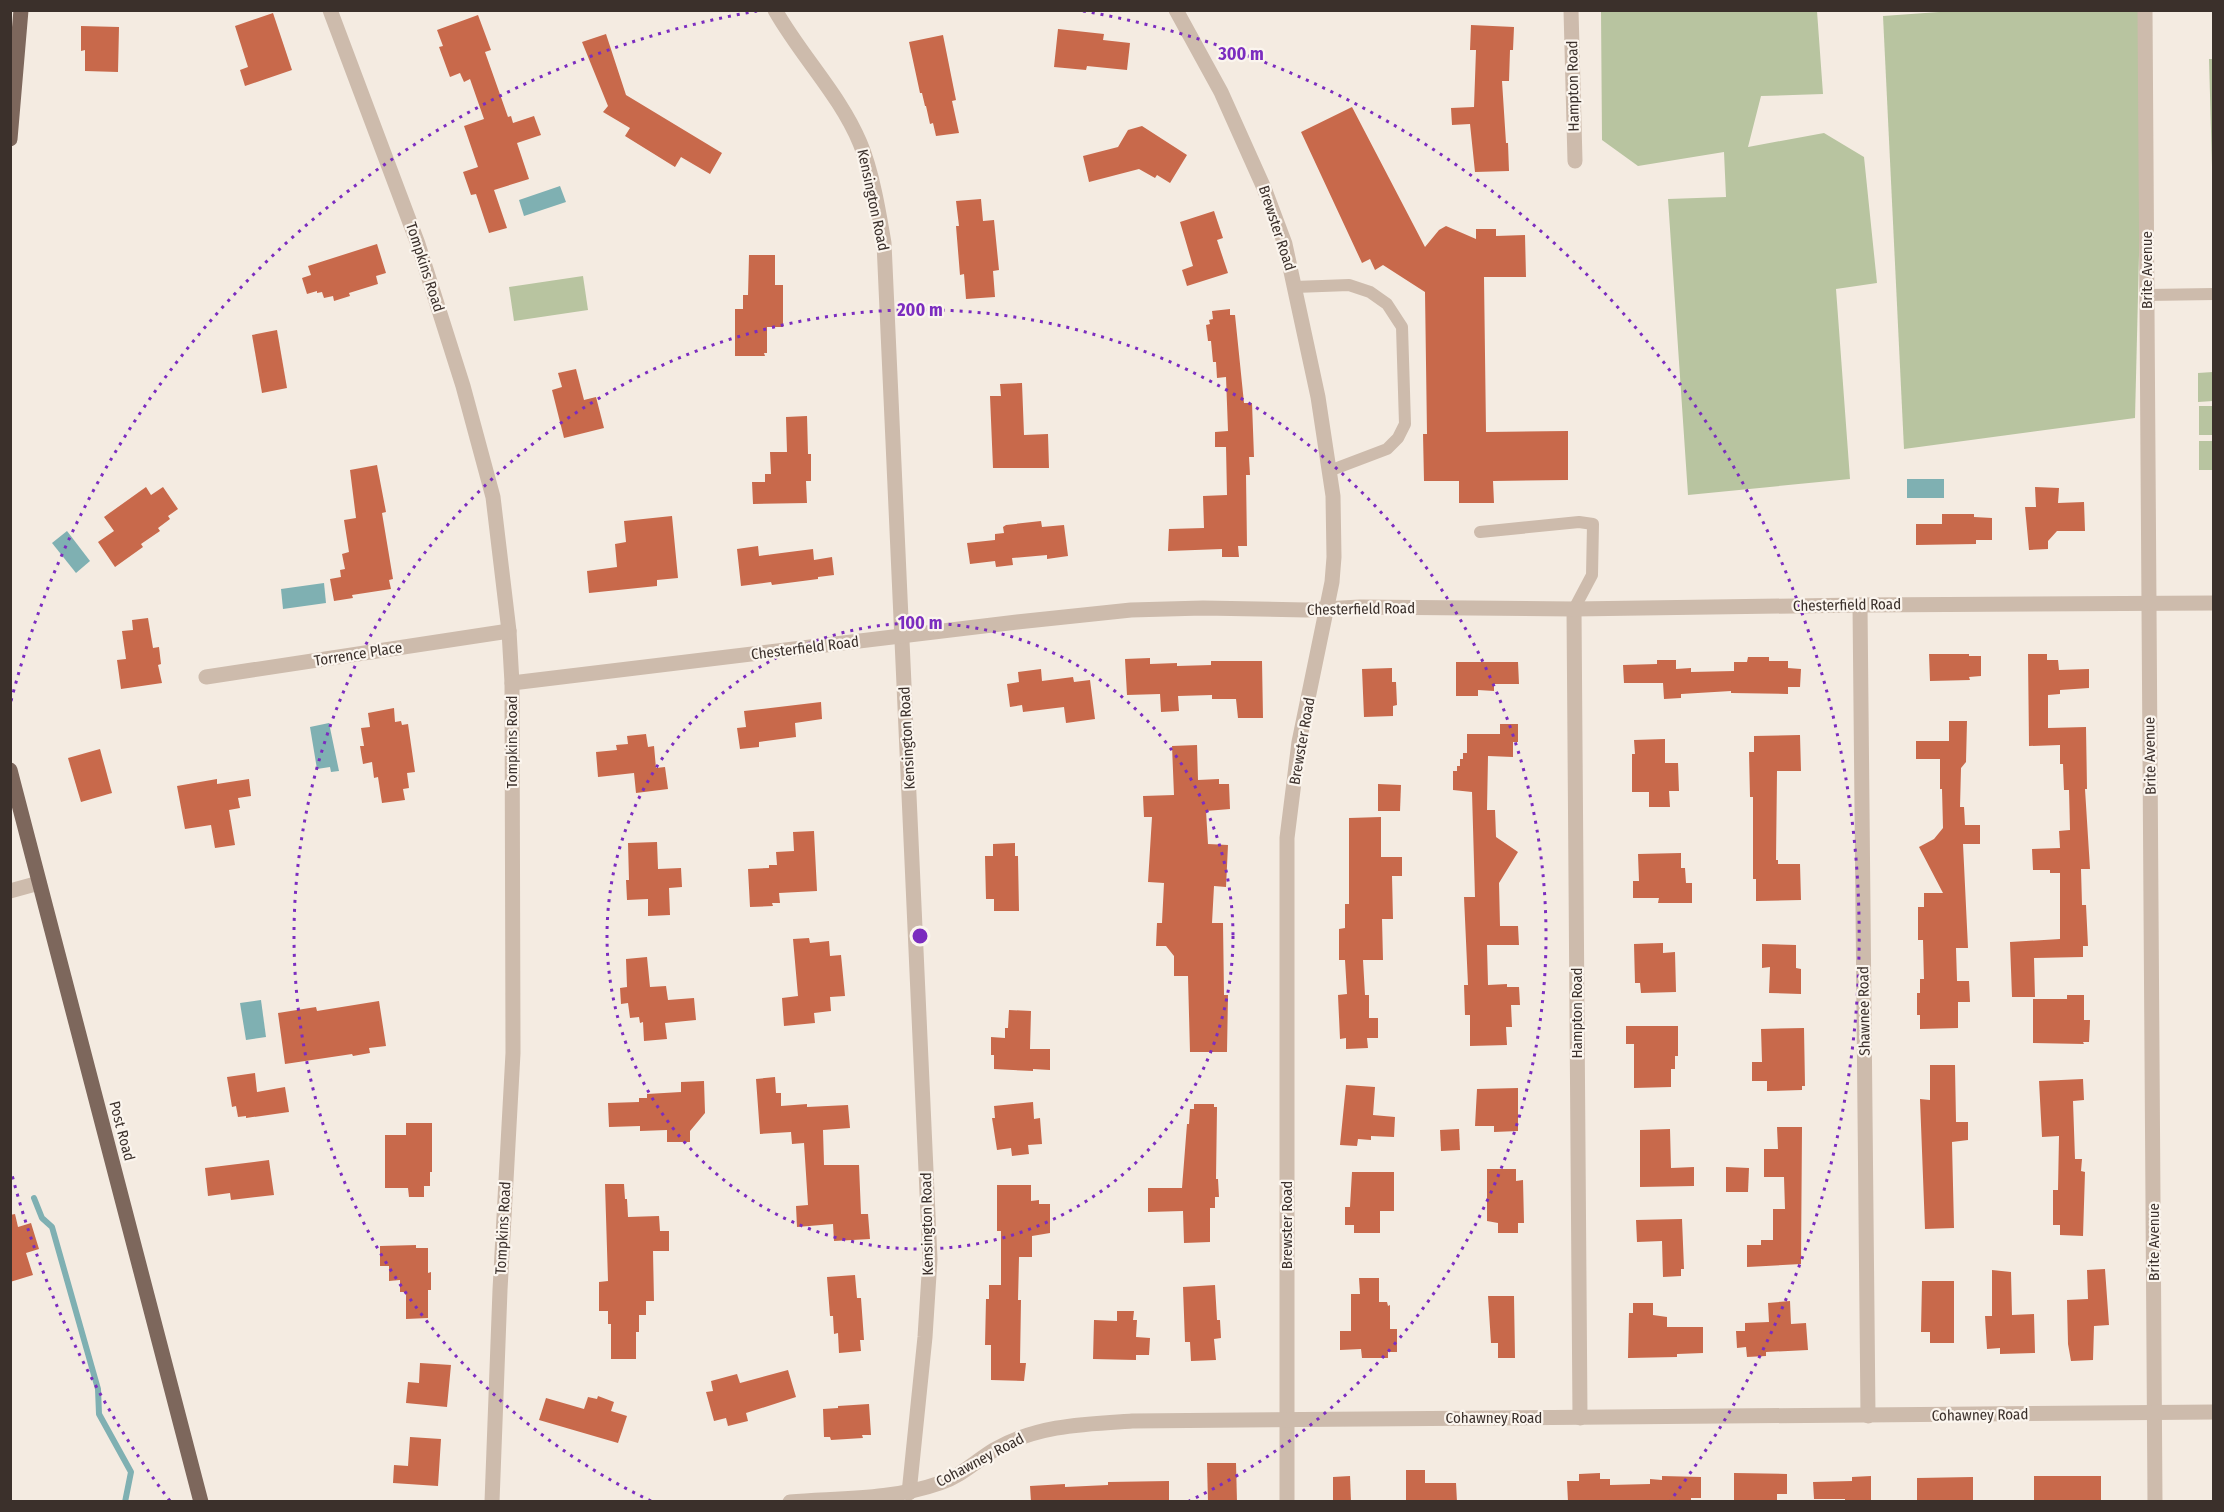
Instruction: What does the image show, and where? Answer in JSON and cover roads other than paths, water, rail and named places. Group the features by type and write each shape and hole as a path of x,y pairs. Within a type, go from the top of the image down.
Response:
{"main road":[{"path":"10,140 21,10"},
{"name":"Post Road","path":"10,770 201,1502"}],"street":[{"name":"Tompkins Road","path":"330,10 418,244 463,386 492,497 509,631 512,683 513,1053 500,1280 492,1502"},
{"name":"Kensington Road","path":"775,10 852,126 866,160 884,243 930,1259 925,1337 909,1493"},
{"name":"Brewster Road","path":"1176,10 1221,92 1264,188 1285,244 1318,397 1334,496 1334,557 1327,609 1299,742 1287,838 1287,1502"},
{"name":"Hampton Road","path":"1571,10 1575,161"},
{"name":"Brite Avenue","path":"2145,10 2155,1502"},
{"name":"Chesterfield Road","path":"512,683 1131,610 1360,607 1574,609 2214,603"},
{"name":"Shawnee Road","path":"1860,605 1868,1416"},
{"name":"Hampton Road","path":"1574,609 1580,1418"},
{"name":"Torrence Place","path":"206,677 509,631"},
{"path":"10,891 39,883"},
{"name":"Cohawney Road","path":"790,1502 909,1493 943,1482 969,1469 994,1450 1044,1430 1070,1425 1132,1421 2214,1412"}],"lane":[{"path":"1295,287 1349,285 1370,292 1388,304 1402,327 1405,424 1398,438 1387,449 1329,471"},
{"path":"2147,295 2214,294"},
{"path":"1480,532 1579,522 1593,524 1592,575 1574,609"}],"water":[{"path":"560,186 566,202 524,216 519,200"},
{"path":"1907,479 1944,479 1944,498 1907,498"},
{"path":"67,531 90,561 76,573 52,543"},
{"path":"324,583 326,603 283,609 281,589"},
{"path":"329,723 339,771 331,772 330,767 317,769 310,727"},
{"path":"261,1000 266,1037 246,1040 240,1003"}],"waterway":[{"path":"34,1198 42,1218 52,1227 98,1389 99,1414 131,1472 125,1502"}]}
